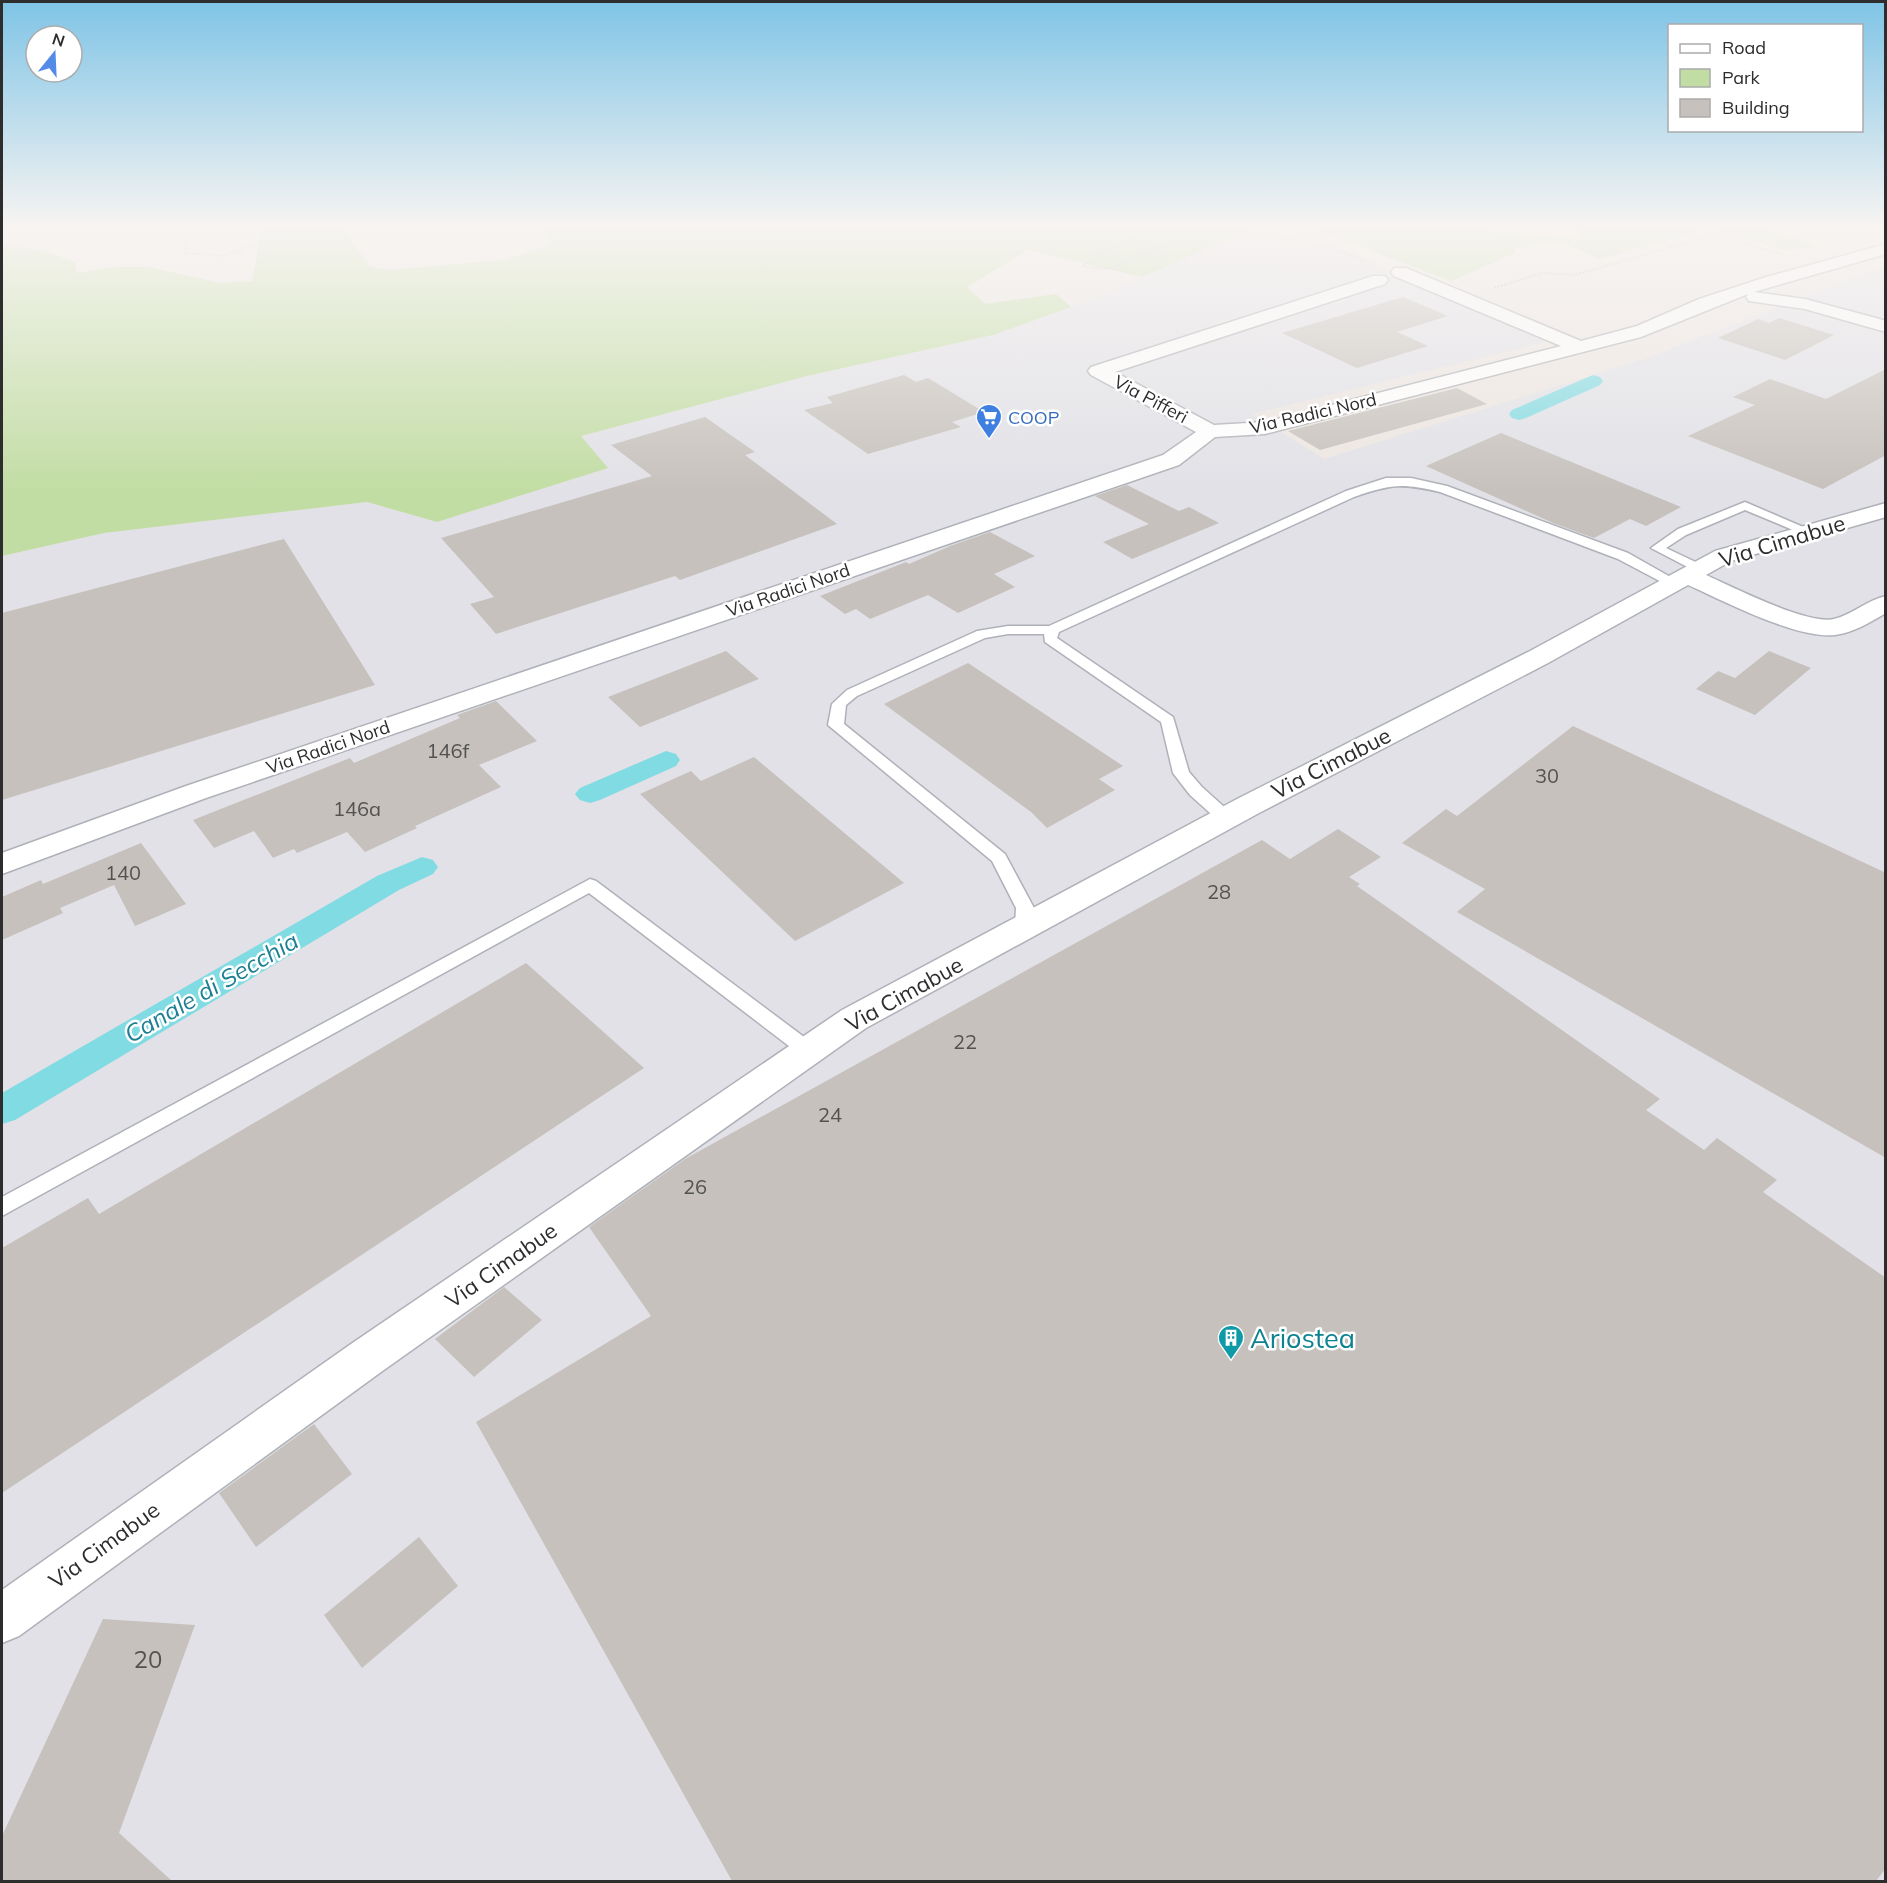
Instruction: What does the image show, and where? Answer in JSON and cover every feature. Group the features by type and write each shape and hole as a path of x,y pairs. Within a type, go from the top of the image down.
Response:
{"street":[{"name":"Via Pifferi","path":"1210,431 1098,371 1268,316"},
{"path":"1505,316 1580,347"},
{"path":"1661,317 1666,316"},
{"name":"Via Radici Nord","path":"2,864 196,792 1171,460 1210,431 1265,428 1580,347 1661,317 1668,326 1698,316"},
{"path":"1850,316 1886,327"},
{"name":"Via Cimabue","path":"2,1619 366,1358 854,1019 1226,818 1539,657 1723,556 1886,510"},
{"path":"1687,576 1797,621 1817,626 1836,627 1886,603"}],"lane":[{"path":"1024,927 1025,908 999,858 836,725 839,704 852,693 982,634 1008,630 1052,630 1062,623 1339,499 1386,482 1411,482 1458,493 1623,556 1687,576"},
{"path":"1687,576 1657,548 1682,532 1744,506 1809,532"},
{"path":"1052,630 1050,639 1168,720 1181,773 1196,791 1226,818"},
{"path":"2,1207 590,885 809,1051"}],"shaded area":[{"path":"1046,316 1494,316 1550,341 1252,414 1324,459 1647,358 1756,316 1885,316 1885,1881 2,1881 2,556 104,533 367,502 437,522 608,468 580,436 807,376 994,335"}],"green space":[{"path":"2,316 1046,316 993,335 807,376 581,436 608,468 437,522 367,502 104,533 2,556"}],"building":[{"path":"1340,316 1448,316 1397,332 1428,346 1357,368 1282,333"},
{"path":"1779,318 1834,335 1785,360 1718,338 1758,319 1769,323"},
{"path":"1886,369 1886,455 1823,489 1688,436 1755,405 1733,397 1770,379 1826,399"},
{"path":"904,375 916,382 928,378 984,412 952,422 961,427 868,454 804,410 833,403 827,397"},
{"path":"1457,388 1487,404 1320,450 1288,431"},
{"path":"705,417 755,452 745,455 837,524 680,580 675,576 496,634 470,604 494,597 441,538 652,476 611,445"},
{"path":"1501,433 1681,507 1646,526 1630,519 1594,538 1553,523 1426,466"},
{"path":"1127,485 1179,511 1189,507 1219,523 1132,559 1103,542 1149,524 1095,496"},
{"path":"990,532 1035,556 994,574 1015,587 958,613 928,595 870,619 856,609 845,614 820,596 906,562 909,564"},
{"path":"284,539 375,685 2,800 2,613"},
{"path":"726,651 759,679 640,727 608,697"},
{"path":"1769,651 1811,668 1755,715 1696,689 1718,671 1735,678"},
{"path":"968,663 1123,766 1099,779 1115,790 1047,828 1031,812 884,704"},
{"path":"496,701 537,741 479,765 501,787 415,826 417,828 365,852 347,832 297,853 294,849 273,858 254,831 214,848 193,820 350,758 354,763 460,718 457,715"},
{"path":"1573,726 1886,873 1886,1158 1457,912 1485,889 1402,843 1446,809 1457,816"},
{"path":"754,757 904,883 795,941 640,794 691,771 701,781"},
{"name":"Ariostea","path":"1338,829 1381,857 1349,877 1360,884 1357,886 1660,1099 1646,1110 1704,1150 1717,1138 1777,1180 1763,1192 1886,1278 1886,1868 1876,1881 732,1881 476,1422 651,1316 589,1227 685,1159 1262,840 1290,859"},
{"path":"141,843 186,904 135,926 114,885 60,908 63,913 2,940 2,897 41,880 43,884"},
{"path":"526,963 644,1068 2,1493 2,1248 88,1198 99,1214"},
{"path":"504,1287 542,1320 474,1377 435,1339"},
{"path":"314,1424 352,1474 256,1547 219,1493"},
{"path":"419,1537 458,1586 362,1668 324,1615"},
{"path":"103,1619 195,1625 119,1833 172,1881 2,1881 2,1836"}],"waterway":[{"name":"Canale di Secchia","path":"1519,414 1593,381"},
{"name":"Canale di Secchia","path":"590,794 666,760"},
{"name":"Canale di Secchia","path":"2,1110 388,883 422,867"}],"place":[{"name":"COOP","path":"989,440"},
{"name":"Ariostea","path":"1231,1361"}]}
